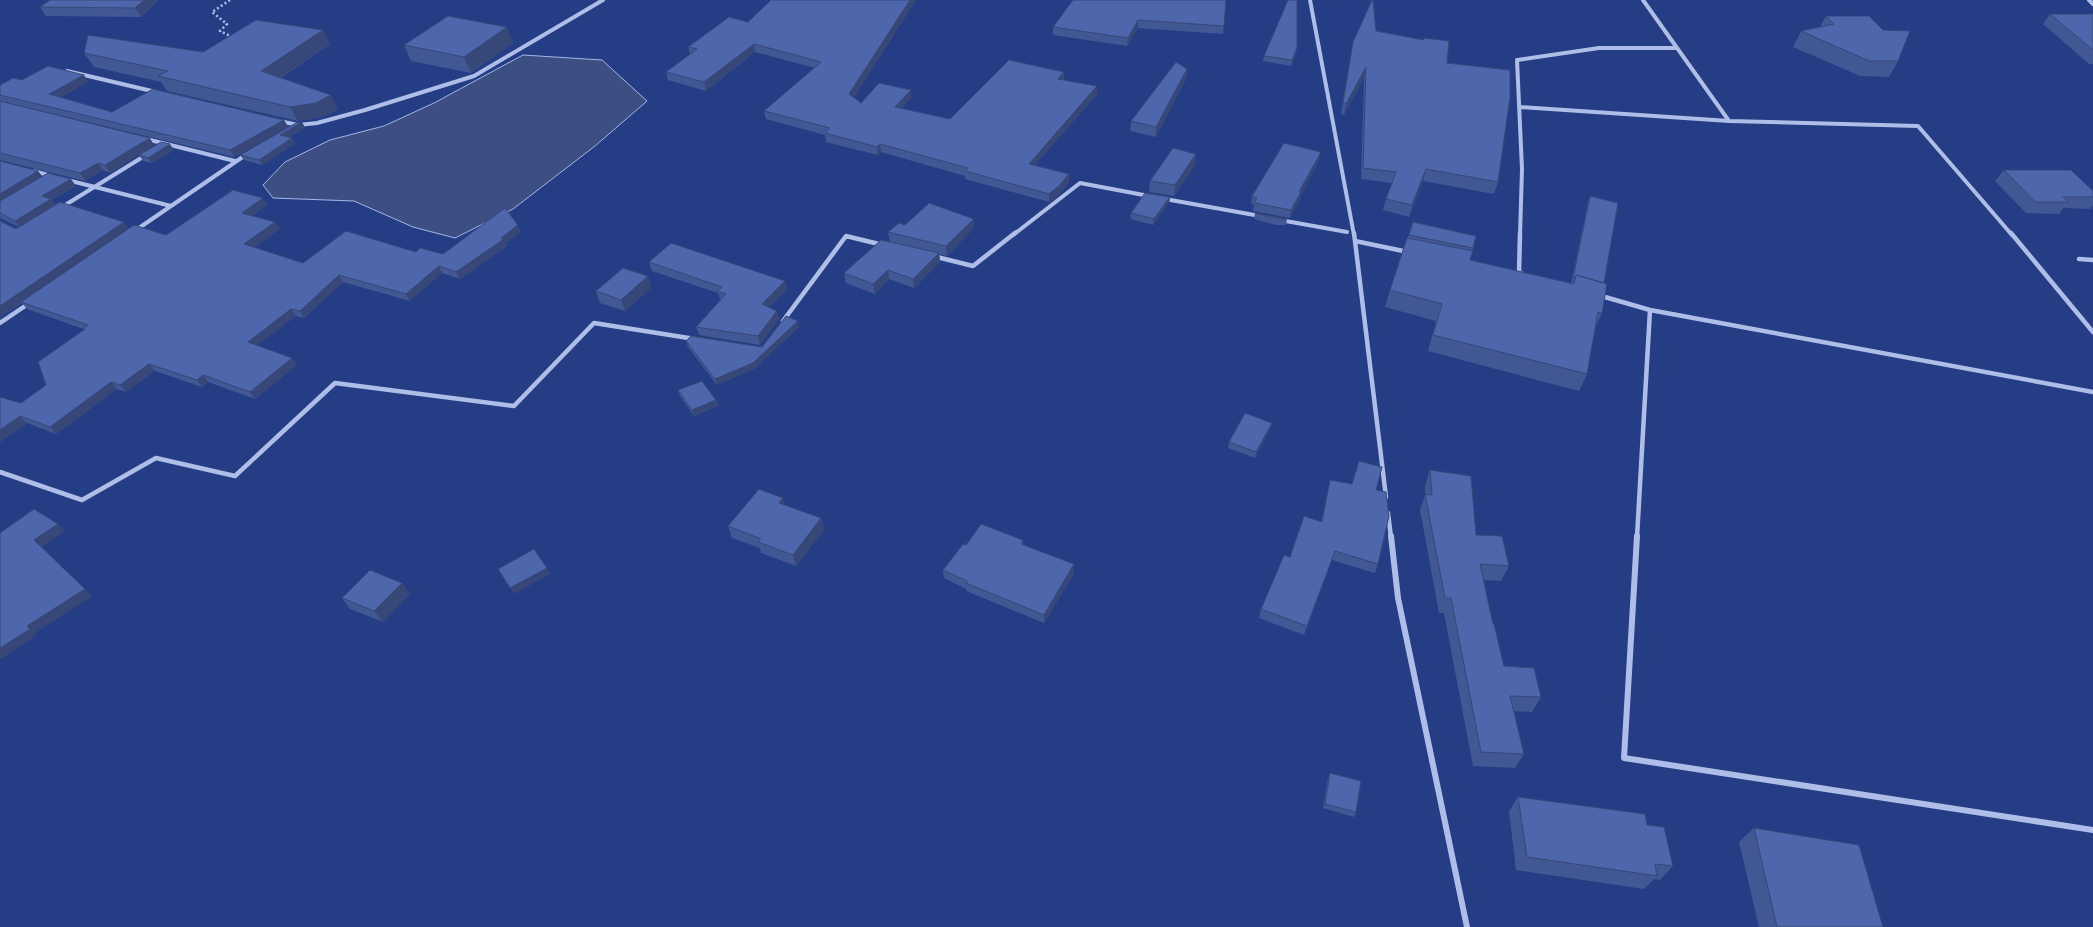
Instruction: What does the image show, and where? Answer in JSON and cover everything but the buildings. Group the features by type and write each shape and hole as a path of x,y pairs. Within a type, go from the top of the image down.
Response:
{"street":[{"path":"270,119 298,125 317,123 474,76 603,0"},
{"path":"1310,0 1355,242 1398,598 1467,927"},
{"path":"1643,0 1729,121"},
{"path":"2089,0 2093,4"},
{"path":"1519,273 1522,169 1517,60 1599,48 1676,48"},
{"path":"67,71 160,93"},
{"path":"1519,107 1729,121 1918,126 2093,332"},
{"path":"290,130 298,125"},
{"path":"144,139 235,161"},
{"path":"156,148 163,144"},
{"path":"130,234 235,161 251,152"},
{"path":"54,212 148,153"},
{"path":"27,170 171,206"},
{"path":"46,181 53,176"},
{"path":"928,255 973,266 1080,183 1347,232"},
{"path":"779,327 846,236 891,247"},
{"path":"1355,242 1413,253"},
{"path":"2079,259 2093,260"},
{"path":"1510,271 1529,276"},
{"path":"1594,294 1650,310 2093,392"},
{"path":"0,323 32,301"},
{"path":"1650,310 1624,758 2093,830"},
{"path":"0,472 82,500 156,458 235,476 335,383 514,406 594,322 703,340"}],"path":[{"path":"230,0 212,12 227,24 220,31 234,37"}],"water":[{"path":"523,55 602,60 647,101 595,146 513,209 455,238 413,227 354,201 273,198 263,185 285,162 330,140 384,126 434,103"}]}
